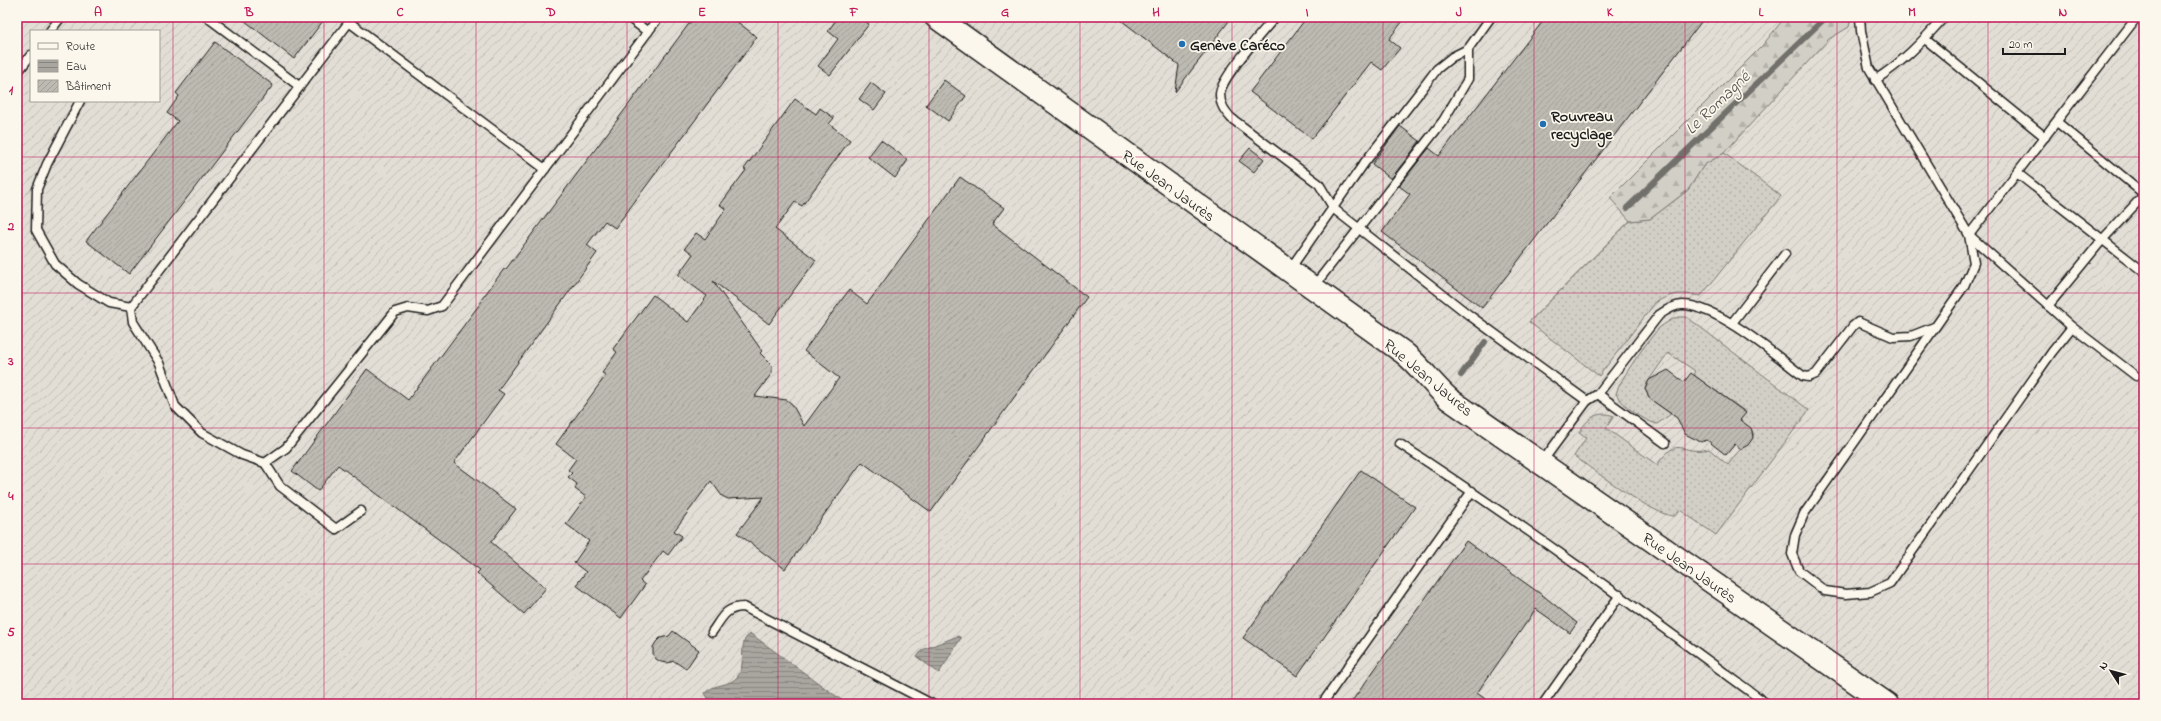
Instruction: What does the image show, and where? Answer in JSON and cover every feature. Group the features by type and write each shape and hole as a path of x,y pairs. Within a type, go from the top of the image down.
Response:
{"street":[{"name":"Rue Jean Jaurès","path":"936,17 1288,272 1404,353 1423,369 1440,391 1449,399 1887,704"}],"lane":[{"path":"51,30 61,17"},
{"path":"207,17 300,86"},
{"path":"628,17 648,32"},
{"path":"265,463 286,448 394,312 408,308 428,311 442,306 659,17"},
{"path":"1275,17 1225,80 1220,94 1222,108 1232,118 1319,184 1334,209 1469,315 1587,401"},
{"path":"1288,272 1334,209 1365,162 1437,69 1452,57 1468,49 1491,17"},
{"path":"1860,17 1866,56 1875,80 1969,235 2072,327 2136,376"},
{"path":"1875,80 1893,69 1925,39 1944,17"},
{"path":"2072,327 2052,352 1890,583 1870,592 1846,594 1825,591 1799,571 1792,554 1795,535 1804,514 1964,286 1974,263 1969,235 2137,17"},
{"path":"361,511 336,529 280,486 265,463 242,455 202,433 175,406 159,363 133,322 131,307 351,20 545,169"},
{"path":"1925,39 2045,136"},
{"path":"1312,289 1427,143 1457,98 1468,79 1468,49"},
{"path":"17,73 30,56"},
{"path":"79,102 47,164 37,189 36,230 55,264 78,284 109,303 131,307"},
{"path":"2048,306 2102,240 2144,194 2057,122"},
{"path":"2017,173 2144,272"},
{"path":"1732,323 1785,254"},
{"path":"1540,463 1587,401 1598,394 1659,315 1670,308 1683,304 1732,323 1803,376 1810,378 1816,374 1853,326 1858,322 1893,337 1911,336 1935,327"},
{"path":"1598,394 1665,443"},
{"path":"1400,444 1472,491 1620,595 1767,704"},
{"path":"1322,704 1472,491"},
{"path":"1542,704 1620,595"},
{"path":"712,632 727,611 733,607 744,607 932,704"}],"shaded area":[{"path":"17,17 2144,17 2144,704 17,704"}],"green space":[{"path":"1785,17 1851,17 1849,27 1829,39 1724,153 1704,165 1688,190 1650,219 1630,221 1610,198 1762,46"},
{"path":"1724,153 1781,196 1701,296 1677,294 1655,303 1599,376 1529,322 1630,221 1650,219 1688,190 1704,165"},
{"path":"1678,317 1687,317 1809,410 1716,535 1680,510 1675,516 1666,515 1654,509 1624,492 1574,456 1586,438 1579,433 1582,428 1589,419 1603,414 1614,416 1606,428 1657,465 1671,450 1680,448 1691,450 1709,449 1728,465 1737,452 1750,441 1753,432 1740,420 1746,412 1695,376 1694,370 1668,353 1651,377 1645,389 1650,399 1671,414 1657,424 1640,416 1629,408 1619,399 1616,394 1628,370 1654,333 1670,320"}],"water":[{"path":"751,634 847,704 719,704 709,700 705,693 713,688 731,682 738,676 741,671 744,641"},
{"path":"958,636 961,638 939,673 917,657 922,650"}],"building":[{"path":"240,17 326,17 294,59"},
{"path":"694,17 731,17 757,37 615,228 605,221 587,245 597,253 498,390 504,394 454,463 516,509 491,542 546,588 524,614 477,573 480,570 338,465 318,491 292,471 367,369 408,400 504,269 506,269"},
{"path":"838,17 860,17 869,24 830,75 818,66 838,39 828,31"},
{"name":"Genève Caréco","path":"1117,17 1232,17 1175,92 1179,65"},
{"path":"1307,17 1406,17 1389,39 1400,48 1382,70 1371,62 1312,139 1250,92"},
{"name":"Rouvreau recyclage","path":"1546,17 1705,17 1482,308 1382,232 1410,194 1399,186 1429,148 1439,156"},
{"path":"215,42 273,85 129,274 86,241 178,121 167,113 179,96 176,93"},
{"path":"944,80 966,96 948,121 926,105"},
{"path":"871,83 886,94 874,110 859,99"},
{"path":"795,99 816,114 820,108 834,118 829,124 850,140 802,206 795,202 775,229 816,260 769,324 713,281 762,351 760,353 772,365 772,373 755,396 787,400 792,404 804,426 839,378 804,351 849,290 867,304 960,177 1004,208 992,224 1087,297 931,512 862,462 785,569 737,533 764,497 728,499 722,496 711,481 674,531 682,536 668,555 663,551 640,581 645,585 621,618 576,585 586,572 574,563 589,541 566,524 586,497 575,489 577,484 568,477 572,473 568,470 576,459 556,444 606,375 602,373 617,352 613,349 653,295 688,322 707,296 678,275 693,254 685,248 696,233 705,239 726,209 720,205 746,170 744,169"},
{"path":"1400,126 1420,141 1391,179 1372,164"},
{"path":"881,140 908,160 895,178 868,157"},
{"path":"1250,148 1264,159 1254,172 1239,161"},
{"path":"1668,370 1684,382 1691,373 1746,413 1740,420 1751,428 1752,431 1753,438 1748,445 1741,449 1735,444 1726,455 1707,440 1701,442 1685,434 1677,418 1650,399 1645,389 1649,380"},
{"path":"1361,470 1415,507 1297,676 1243,638"},
{"path":"1466,541 1545,597 1577,623 1570,633 1536,609 1477,693 1492,704 1350,704"},
{"path":"673,631 699,650 686,669 674,661 668,663 661,662 656,659 653,654 653,647 656,642 660,638 669,636"}],"waterway":[{"name":"Le Romagné","path":"1627,208 1826,17"},
{"name":"Le Romagné","path":"1461,375 1485,342"}],"place":[{"name":"Genève Caréco","path":"1182,44"},
{"name":"Rouvreau recyclage","path":"1543,124"}]}
